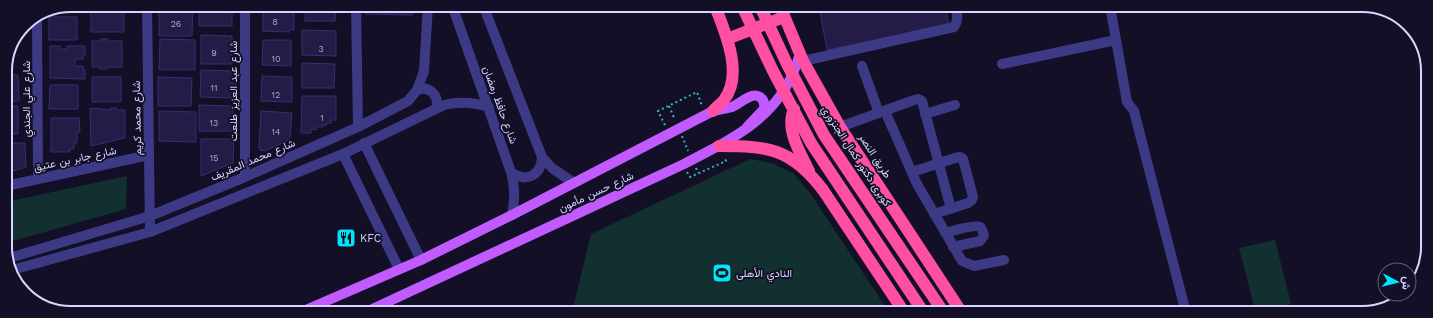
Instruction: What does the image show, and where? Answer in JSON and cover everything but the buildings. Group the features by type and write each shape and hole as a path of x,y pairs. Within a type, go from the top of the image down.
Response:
{"highway":[{"path":"709,113 724,100 730,86 732,71 731,55 727,39 717,12"},
{"path":"745,12 772,71 811,143 920,306"},
{"name":"كوبرى دكتور كمال الجنزوري","path":"763,12 787,64 824,135 940,306"},
{"name":"طريق النصر","path":"782,12 801,57 840,127 958,306"},
{"path":"727,39 784,17"},
{"path":"810,174 794,138 791,119 796,106 801,101 815,95 822,94"},
{"path":"719,146 758,147 777,152 795,161 810,174 823,190 900,306"}],"main road":[{"name":"شارع حسن مأمون","path":"387,306 719,146 766,113 781,96 801,57"},
{"name":"شارع حسن مأمون","path":"315,306 420,260 512,215 709,113 733,106 754,95 760,97 764,102 764,109 747,127"}],"street":[{"name":"شارع محمد كريم","path":"147,12 150,232"},
{"name":"شارع عبد العزيز طلعت","path":"245,12 245,177"},
{"path":"356,12 358,127"},
{"name":"شارع محمد المقريف","path":"13,257 150,216 245,177 358,127 408,101 417,90 424,71 428,12"},
{"name":"شارع حافظ رمضان","path":"455,12 511,172 515,198 512,215"},
{"name":"شارع حافظ رمضان","path":"485,12 542,157 552,168 574,183"},
{"path":"801,57 954,26 957,23 957,12"},
{"path":"1111,12 1127,102 1134,111 1184,306"},
{"name":"شارع علي الجندي","path":"37,23 38,179"},
{"path":"1002,64 1116,40"},
{"path":"862,66 882,112 917,184 962,262 974,266 1004,260"},
{"path":"417,90 428,89 434,94 437,101 436,109"},
{"path":"840,127 918,99 922,101 951,209"},
{"path":"16,269 150,232 342,154 436,109 453,103 476,103 489,107"},
{"path":"925,114 955,105"},
{"path":"364,143 420,260"},
{"path":"342,154 399,269"},
{"name":"شارع جابر بن عتيق","path":"12,185 149,155"},
{"path":"511,172 522,178 528,177 539,170 542,164 542,157"},
{"path":"912,172 960,157 964,162 973,197 972,200 968,203 934,214"},
{"path":"945,233 975,226 981,227 984,236 980,241 954,247"}],"path":[{"path":"669,134 658,111 697,92 709,113"},
{"path":"669,106 678,126"},
{"path":"680,133 689,153"},
{"path":"690,177 726,161"},
{"path":"695,166 698,173"}],"green space":[{"name":"النادي الأهلى","path":"750,159 772,163 794,174 810,193 885,306 573,306 591,234"},
{"path":"127,176 126,209 12,241 12,201"},
{"path":"1275,240 1291,304 1283,306 1254,306 1239,248"}],"place":[{"name":"KFC","path":"346,238"},
{"name":"النادي الأهلى","path":"722,273"}]}
